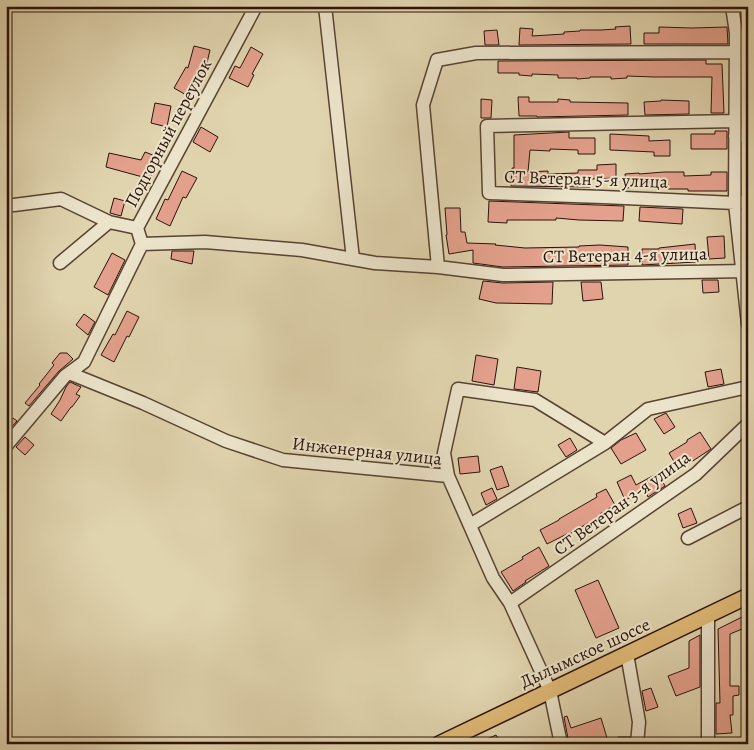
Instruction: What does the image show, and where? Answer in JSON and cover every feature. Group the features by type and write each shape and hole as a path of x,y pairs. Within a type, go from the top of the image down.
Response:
{"main road":[{"name":"Дылымское шоссе","path":"439,744 748,596"}],"street":[{"name":"Подгорный переулок","path":"142,244 137,228 256,6"},
{"path":"325,6 353,259"},
{"path":"732,6 736,33 742,51 735,121 742,135 735,204 745,271 748,324"},
{"path":"438,267 423,105 438,60 476,52 742,51"},
{"name":"СТ Ветеран 5-я улица","path":"735,121 486,126 489,193 735,204 748,201"},
{"path":"14,205 61,199 109,222 137,228"},
{"path":"60,263 109,222"},
{"name":"СТ Ветеран 4-я улица","path":"142,244 206,242 302,250 375,263 438,267 503,275 745,271"},
{"path":"6,446 65,376 84,362 142,244"},
{"name":"Инженерная улица","path":"68,373 143,403 226,442 283,460 448,476 494,578 510,603 550,691 561,744"},
{"path":"470,524 605,443 648,409 748,387"},
{"path":"448,476 444,453 458,389 536,400 605,443"},
{"name":"СТ Ветеран 3-я улица","path":"510,603 696,474 748,424"},
{"path":"688,538 748,508"},
{"path":"708,615 708,744"},
{"path":"627,654 638,722 637,744"}],"building":[{"path":"630,26 631,44 519,45 520,28 533,29 532,36 564,34 564,32 580,30 616,29 615,27"},
{"path":"659,27 727,27 728,44 644,44 644,33 659,33"},
{"path":"497,30 499,45 485,45 484,31"},
{"path":"194,46 210,50 206,67 188,96 174,88 186,67 188,68"},
{"path":"251,47 263,54 252,74 254,75 248,87 229,78 235,66 240,68"},
{"path":"706,60 706,64 722,64 724,113 711,113 712,77 627,76 627,78 611,79 611,77 590,77 577,79 558,78 558,75 532,74 532,76 519,75 519,73 498,73 498,61"},
{"path":"518,97 529,97 529,102 558,102 558,99 570,100 570,102 628,103 628,115 519,116"},
{"path":"481,99 492,100 491,118 481,118"},
{"path":"661,100 689,101 689,114 645,115 644,102"},
{"path":"155,103 171,106 167,127 151,123"},
{"path":"201,127 218,137 210,152 193,142"},
{"path":"715,131 727,131 727,149 691,149 691,134 715,134"},
{"path":"569,132 569,138 595,138 595,154 578,154 578,150 530,150 528,172 548,171 548,174 578,173 578,170 597,170 597,165 616,164 616,178 590,179 590,187 511,186 512,168 514,168 514,135"},
{"path":"610,134 649,136 649,141 670,140 670,156 654,156 654,152 610,150"},
{"path":"145,152 158,157 150,179 106,167 109,153 141,160"},
{"path":"182,171 197,178 186,198 183,197 170,226 156,219 165,199 168,200"},
{"path":"684,172 684,176 711,175 711,172 727,172 727,191 668,189 668,184 627,188 625,174"},
{"path":"114,198 125,201 121,216 110,213"},
{"path":"489,201 624,206 623,221 556,218 556,220 507,220 507,223 488,222"},
{"path":"640,207 683,209 682,224 639,221"},
{"path":"445,208 460,208 461,232 465,232 467,243 525,248 600,245 628,247 628,265 503,267 473,263 473,250 449,254"},
{"path":"724,236 725,258 709,259 707,237"},
{"path":"695,244 696,262 642,265 642,249 659,249"},
{"path":"172,251 194,251 192,264 171,259"},
{"path":"112,253 125,260 108,295 94,287"},
{"path":"702,280 718,280 719,292 703,293"},
{"path":"483,281 503,283 553,282 552,304 496,303 479,299"},
{"path":"581,282 601,282 603,299 583,301"},
{"path":"127,311 139,317 114,362 101,355 113,334 115,335"},
{"path":"84,314 95,322 88,335 76,325"},
{"path":"60,353 67,353 73,359 59,371 29,406 25,403 54,365 52,363"},
{"path":"476,355 498,359 494,385 472,381"},
{"path":"517,367 541,371 538,392 514,389"},
{"path":"721,369 724,384 708,387 705,372"},
{"path":"70,382 81,387 76,394 80,396 61,421 51,414"},
{"path":"666,413 675,427 664,434 654,419"},
{"path":"13,418 17,421 6,433 6,426"},
{"path":"700,432 711,449 679,470 669,453"},
{"path":"636,433 646,450 621,464 611,448 621,440"},
{"path":"25,437 34,445 25,455 16,447"},
{"path":"570,438 577,450 566,457 558,445"},
{"path":"478,456 480,472 460,474 458,458"},
{"path":"502,466 509,486 497,490 490,470"},
{"path":"658,473 665,486 648,497 645,490 625,500 617,482 631,475 636,485"},
{"path":"492,488 497,499 486,505 481,493"},
{"path":"606,489 615,505 600,514 602,517 547,544 540,530 597,497 596,494"},
{"path":"691,508 697,523 683,528 678,514"},
{"path":"539,547 549,566 513,591 501,572"},
{"path":"598,580 619,628 596,638 575,590"},
{"path":"742,617 747,627 730,634 730,686 739,686 739,695 733,696 733,715 730,715 732,733 716,734 716,703 720,703 718,629"},
{"path":"700,635 700,687 676,696 668,676 689,668 689,641"},
{"path":"651,688 658,707 646,711 642,691"},
{"path":"567,716 571,728 601,718 607,738 590,744 569,744 564,717"},
{"path":"496,735 501,744 476,744"},
{"path":"618,737 630,737 629,744 618,744"}]}
